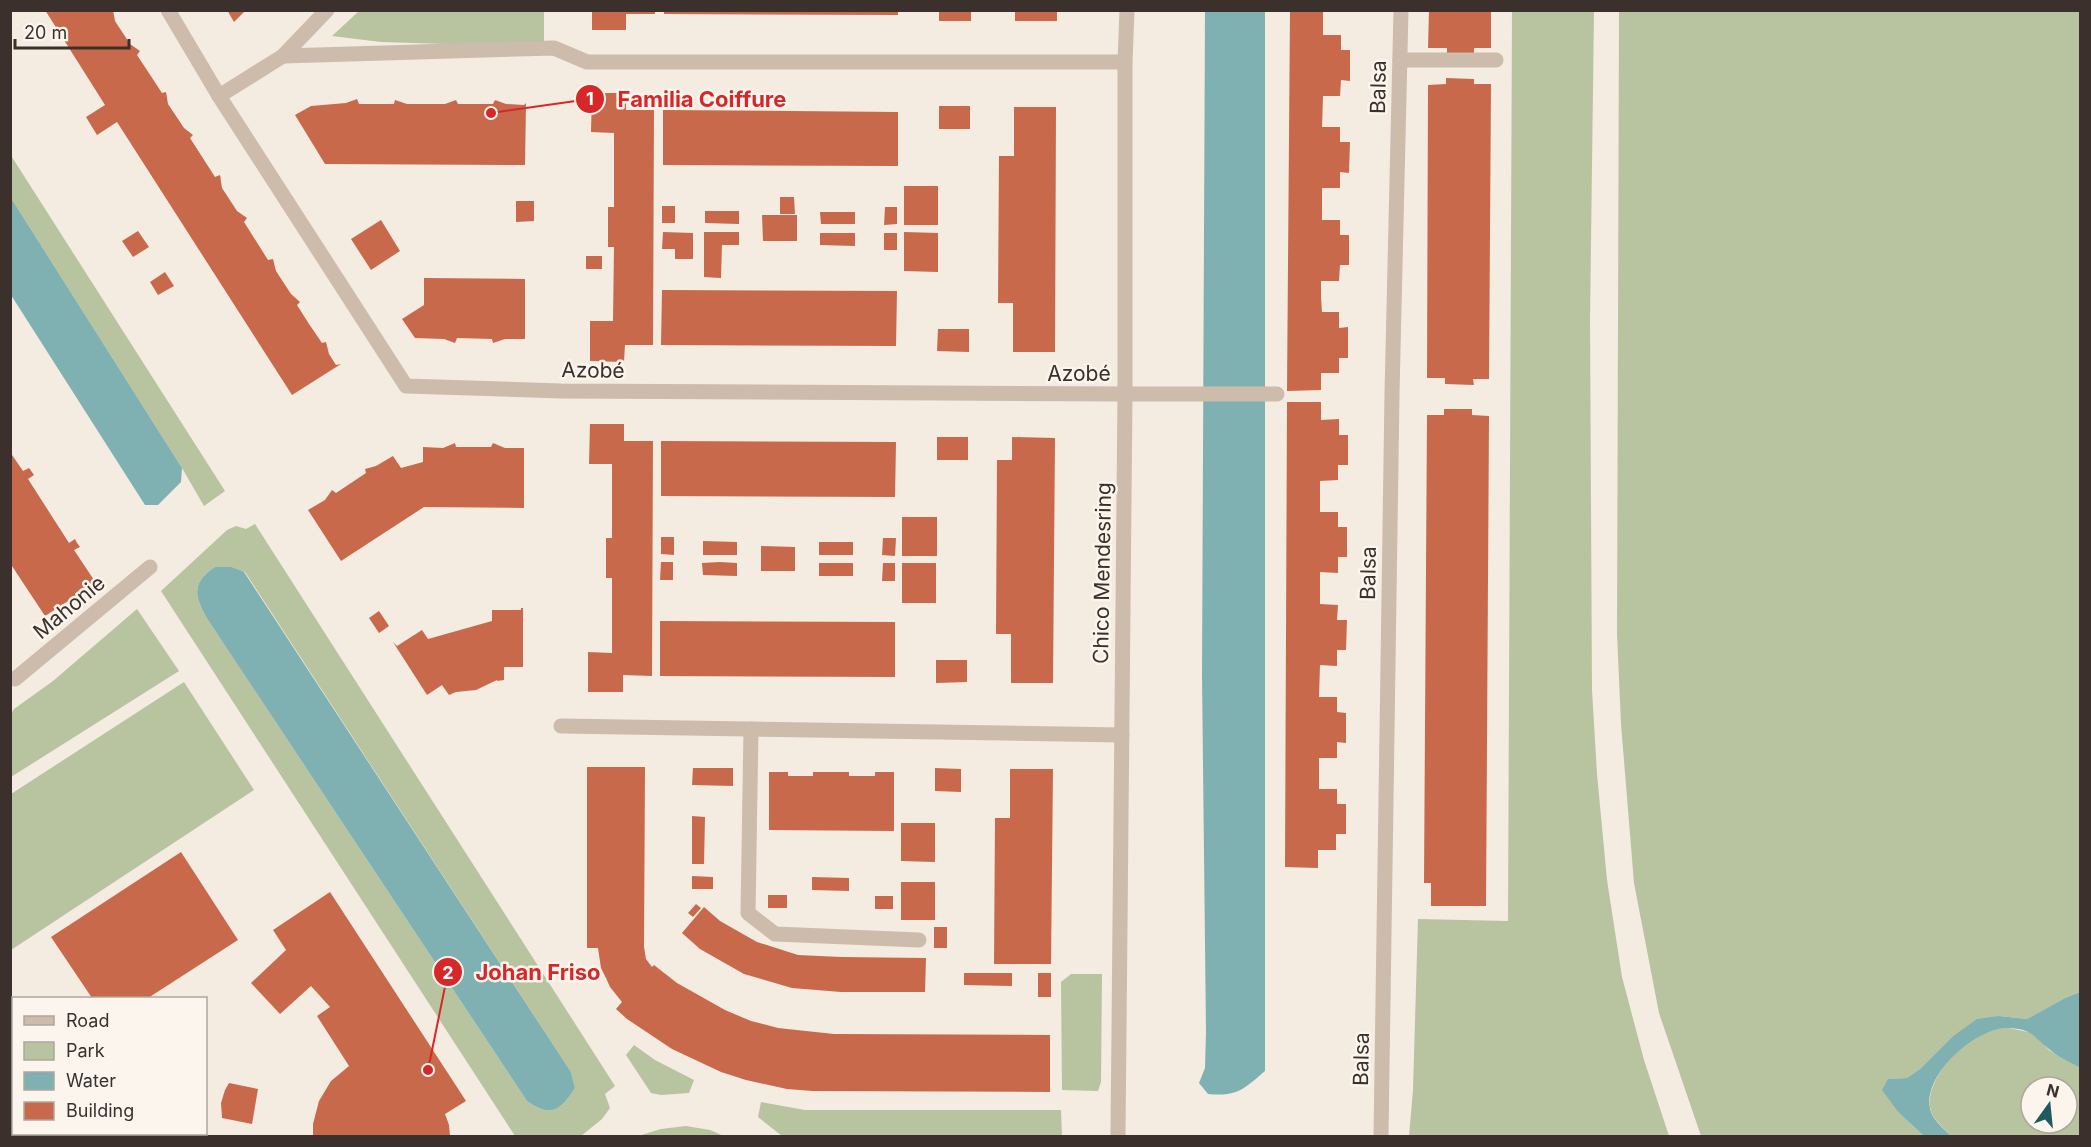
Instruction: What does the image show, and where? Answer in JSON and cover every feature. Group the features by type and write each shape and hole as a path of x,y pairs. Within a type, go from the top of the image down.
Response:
{"street":[{"name":"Azobé","path":"168,10 219,96 406,387 573,391 1125,394"},
{"path":"219,96 283,56 327,10"},
{"name":"Chico Mendesring","path":"1118,1137 1127,10"},
{"name":"Balsa","path":"1381,1137 1392,394 1401,10"},
{"path":"283,56 554,48 586,62 1125,62"},
{"path":"1400,60 1496,60"},
{"path":"1125,394 1277,394"},
{"name":"Mahonie","path":"12,679 150,567"},
{"path":"561,726 1122,735"},
{"path":"750,729 748,914 775,934 919,940"}],"green space":[{"path":"359,11 544,11 544,47 381,42 332,36"},
{"path":"1512,11 1594,11 1590,320 1592,690 1597,774 1607,880 1622,977 1644,1060 1669,1136 1409,1136 1413,1090 1418,919 1508,921"},
{"path":"1619,11 2080,11 2080,992 2027,1019 1999,1016 1952,1037 1920,1069 1907,1078 1888,1079 1899,1113 1924,1136 1701,1136 1659,1013 1634,883 1621,724 1617,634"},
{"path":"10,154 225,491 204,506 11,198"},
{"path":"255,524 615,1086 605,1094 610,1108 602,1119 581,1136 515,1136 161,591 227,530 236,526 246,529","holes":["215,567 245,572 571,1072 575,1088 560,1107 554,1110 543,1109 527,1101 206,617 199,602 197,589 202,578"]},
{"path":"137,609 179,671 11,777 11,714 14,709 53,681"},
{"path":"184,682 254,790 11,950 11,794"},
{"path":"1071,974 1102,974 1101,1082 1098,1091 1062,1090 1061,982"},
{"path":"2007,1028 2033,1033 2049,1050 2080,1068 2080,1136 1951,1136 1934,1118 1930,1100 1939,1075 1957,1051 1979,1035 1992,1029"},
{"path":"634,1045 655,1060 694,1080 689,1093 661,1095 651,1093 626,1055"},
{"path":"761,1102 805,1110 1061,1110 1062,1136 782,1136 758,1117"},
{"path":"686,1126 710,1130 724,1136 638,1136 661,1129"}],"water":[{"path":"1205,11 1265,11 1265,1071 1240,1090 1218,1095 1208,1094 1199,1083 1205,1068 1206,1032 1202,676"},
{"path":"11,198 182,468 181,482 158,505 145,505 11,295"},
{"path":"215,567 231,567 244,572 571,1072 575,1088 560,1107 554,1110 543,1109 527,1101 206,617 199,602 197,589 202,578"},
{"path":"2080,992 2080,1068 2056,1054 2032,1034 2010,1028 1997,1029 1967,1044 1942,1069 1930,1098 1931,1112 1939,1125 1951,1136 1924,1136 1899,1113 1882,1090 1888,1079 1907,1078 1920,1069 1952,1037 1977,1019 1999,1016 2027,1019"}],"building":[{"path":"45,10 113,10 115,21 130,44 140,51 137,55 162,93 166,92 168,104 184,128 193,135 190,138 215,177 220,175 222,188 237,211 247,218 244,222 268,260 273,259 276,271 291,294 300,302 297,305 309,324 322,343 326,342 329,354 336,365 341,364 292,395 117,122 97,135 86,117 105,105"},
{"path":"227,10 246,10 234,22"},
{"path":"592,10 655,10 655,14 626,14 626,30 592,30"},
{"path":"664,10 898,10 898,15 664,14"},
{"path":"939,10 971,10 971,21 939,21"},
{"path":"1015,10 1057,10 1057,21 1015,21"},
{"path":"1290,10 1323,10 1323,35 1341,35 1341,50 1350,50 1350,81 1341,80 1340,96 1323,96 1322,127 1340,127 1340,142 1350,142 1349,173 1340,172 1340,188 1322,188 1322,220 1340,220 1340,235 1349,235 1349,265 1340,265 1339,281 1321,281 1322,312 1339,312 1339,328 1348,327 1348,358 1339,358 1339,373 1321,373 1321,390 1287,391"},
{"path":"1429,10 1491,10 1491,48 1474,48 1474,54 1447,54 1447,48 1428,48"},
{"path":"1446,78 1474,79 1474,84 1491,84 1489,379 1473,379 1474,385 1445,384 1445,378 1427,378 1428,85 1446,84"},
{"path":"592,93 626,93 626,110 654,110 653,345 625,345 624,362 590,361 590,321 613,321 614,247 608,247 608,207 614,207 614,133 591,132"},
{"path":"357,99 359,104 394,104 395,100 407,104 445,104 456,100 458,104 493,104 495,100 506,104 524,105 526,103 525,165 325,164 295,115 311,106 346,103"},
{"path":"939,106 970,106 970,129 939,129"},
{"path":"1014,107 1056,107 1055,352 1013,352 1013,303 998,303 999,156 1014,156"},
{"path":"663,110 898,112 898,166 663,165"},
{"path":"904,186 938,186 938,225 904,225"},
{"path":"780,197 794,197 795,214 780,214"},
{"path":"516,201 534,201 534,221 516,222"},
{"path":"662,206 675,206 675,223 662,223"},
{"path":"885,207 897,207 897,224 884,225"},
{"path":"705,211 739,211 739,224 705,223"},
{"path":"820,212 855,212 855,224 821,224"},
{"path":"762,215 797,215 797,241 763,241"},
{"path":"381,220 400,251 371,270 351,239"},
{"path":"138,231 149,247 133,257 122,241"},
{"path":"663,232 693,233 693,259 675,259 675,249 662,249"},
{"path":"704,232 739,232 739,245 722,245 721,278 704,277"},
{"path":"904,232 938,233 938,272 904,271"},
{"path":"820,233 855,233 855,246 820,245"},
{"path":"884,233 897,233 897,250 884,250"},
{"path":"586,256 602,256 602,269 586,269"},
{"path":"165,272 174,286 158,295 150,282"},
{"path":"424,278 525,279 525,339 505,339 493,343 492,339 457,338 455,343 444,339 415,338 402,319 424,305"},
{"path":"662,290 897,291 896,346 661,345"},
{"path":"938,329 969,329 969,352 937,351"},
{"path":"1287,402 1321,402 1321,420 1339,419 1339,435 1348,435 1348,465 1338,465 1338,480 1320,481 1320,512 1338,512 1338,527 1347,527 1347,557 1338,557 1338,573 1320,572 1320,604 1338,605 1337,620 1347,620 1346,650 1337,650 1337,666 1320,665 1319,697 1337,697 1337,712 1346,713 1346,743 1337,742 1337,758 1319,758 1319,789 1337,789 1337,804 1346,804 1346,834 1336,834 1336,850 1318,850 1318,868 1285,867"},
{"path":"1444,409 1472,409 1472,415 1489,416 1486,906 1431,906 1431,883 1424,883 1427,415 1444,415"},
{"path":"590,424 624,424 624,441 653,441 652,676 623,675 623,692 588,692 588,652 612,653 612,578 606,578 606,538 612,538 612,464 589,464"},
{"path":"937,437 968,437 968,460 937,460"},
{"path":"1012,437 1055,438 1053,683 1011,683 1011,634 996,634 997,460 1012,460"},
{"path":"661,441 896,442 895,497 661,496"},
{"path":"455,443 456,447 491,447 493,443 505,448 524,448 524,508 424,507 341,561 308,510 325,500 332,490 336,493 366,473 365,469 376,466 393,456 401,468 423,462 423,447 443,448"},
{"path":"10,452 23,471 29,468 34,475 28,479 69,543 75,539 80,547 74,550 96,583 45,616 10,563"},
{"path":"902,517 937,517 937,556 902,556"},
{"path":"661,537 674,537 674,555 661,554"},
{"path":"883,538 896,538 895,556 882,555"},
{"path":"703,541 737,542 737,555 703,555"},
{"path":"819,542 853,542 853,555 819,555"},
{"path":"761,546 795,547 795,571 761,571"},
{"path":"661,562 673,562 673,580 660,580"},
{"path":"702,563 737,563 737,576 703,575"},
{"path":"819,563 853,563 853,576 819,576"},
{"path":"883,563 895,563 895,581 882,581"},
{"path":"902,563 936,563 936,603 902,603"},
{"path":"523,608 523,667 504,667 504,680 497,680 476,690 449,695 442,685 427,695 393,642 397,646 422,630 428,639 492,621 492,610 521,610"},
{"path":"379,611 389,626 379,633 369,618"},
{"path":"660,621 895,622 895,677 660,676"},
{"path":"936,660 967,660 967,682 936,683"},
{"path":"587,767 645,767 644,947 646,959 652,967 654,965 677,983 725,1010 751,1021 778,1028 834,1034 1050,1035 1050,1092 787,1089 721,1072 672,1049 627,1019 616,1009 622,1002 610,987 601,968 598,948 587,948"},
{"path":"693,768 733,768 733,786 692,785"},
{"path":"935,768 961,769 961,792 935,791"},
{"path":"1010,769 1053,769 1051,964 994,964 995,818 1010,818"},
{"path":"769,772 788,772 788,776 813,776 813,772 849,772 849,776 875,776 875,772 894,772 894,831 769,830"},
{"path":"692,816 705,817 704,864 692,864"},
{"path":"901,823 935,823 935,862 901,861"},
{"path":"181,852 238,940 150,997 91,997 51,937"},
{"path":"692,876 713,877 713,889 692,889"},
{"path":"812,877 849,878 849,891 812,890"},
{"path":"901,882 935,882 935,920 901,920"},
{"path":"330,892 466,1101 445,1114 450,1136 313,1136 313,1124 319,1101 331,1081 349,1066 317,1016 330,1007 311,986 280,1014 251,983 286,950 273,930"},
{"path":"768,895 787,895 787,908 768,908"},
{"path":"875,896 893,896 893,909 875,909"},
{"path":"696,904 701,908 693,917 688,913"},
{"path":"704,907 720,921 757,942 798,955 926,958 925,992 841,992 792,988 744,974 700,949 682,933"},
{"path":"934,927 947,927 947,948 934,948"},
{"path":"964,973 1012,973 1012,986 964,985"},
{"path":"1038,973 1051,973 1051,997 1038,997"},
{"path":"229,1083 258,1089 252,1124 222,1118 221,1103"},
{"path":"12,1084 12,1135 72,1136 10,1136 10,1085"}],"place":[{"name":"Familia Coiffure","path":"491,113"},
{"name":"Johan Friso","path":"428,1070"}]}
